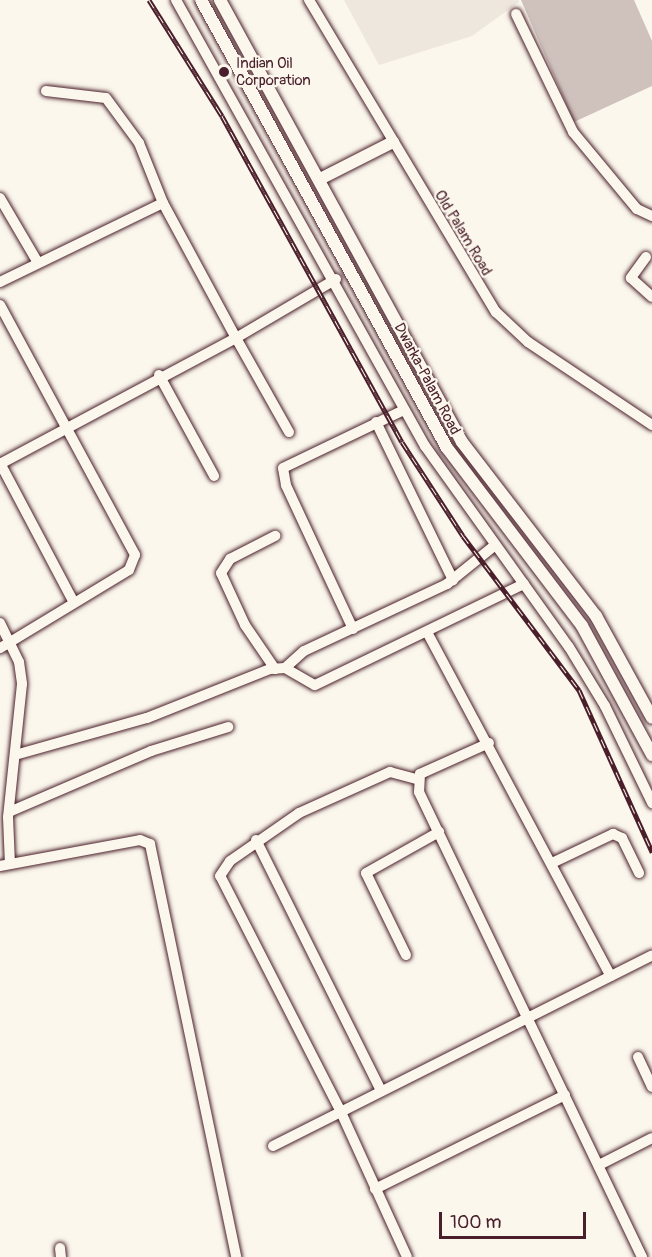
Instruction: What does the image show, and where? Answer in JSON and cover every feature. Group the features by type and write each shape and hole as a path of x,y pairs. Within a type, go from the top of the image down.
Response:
{"main road":[{"name":"Dwarka-Palam Road","path":"201,0 447,448 582,626 652,755"},
{"name":"Dwarka-Palam Road","path":"220,0 462,442 596,616 652,718"},
{"path":"320,179 393,142"}],"street":[{"path":"176,0 206,62 336,279 404,410 494,546 524,584 605,706 652,803"},
{"name":"Old Palam Road","path":"309,0 496,312 528,342 652,425"},
{"path":"516,14 573,132 637,209 652,216"},
{"path":"46,91 106,98 139,143 163,203 289,432"},
{"path":"0,198 37,261"},
{"path":"0,282 37,261 163,203"},
{"path":"646,257 632,281 652,297"},
{"path":"73,601 0,464 159,375 236,338 336,279"},
{"path":"0,305 135,555 129,570 73,601 0,648"},
{"path":"159,375 213,476"},
{"path":"353,629 282,474 287,464 404,410"},
{"path":"376,422 453,580"},
{"path":"275,536 225,563 221,573 245,625 280,668 315,685 524,584"},
{"path":"15,755 147,718 280,668 304,651 453,580 494,546"},
{"path":"0,623 11,642 22,684 15,755 5,795 9,812 5,865 140,840 150,844 236,1257"},
{"path":"426,632 489,744 611,976"},
{"path":"9,812 151,751 228,727"},
{"path":"407,1257 341,1112 228,898 222,870 256,840 299,813 390,772 417,778 489,744"},
{"path":"417,778 439,832 642,1257"},
{"path":"406,956 366,873 439,832"},
{"path":"552,863 613,834 622,838 639,873"},
{"path":"256,840 381,1091"},
{"path":"273,1146 652,955"},
{"path":"638,1057 652,1087"},
{"path":"375,1189 565,1095"},
{"path":"598,1165 652,1138"}],"shaded area":[{"path":"344,0 519,0 519,2 472,36 379,65"}],"building":[{"path":"521,0 634,0 652,41 652,86 574,122"}],"railway":[{"path":"149,0 222,116 402,442 463,536 579,690 652,852"}],"place":[{"name":"Indian Oil Corporation","path":"224,72"}]}
